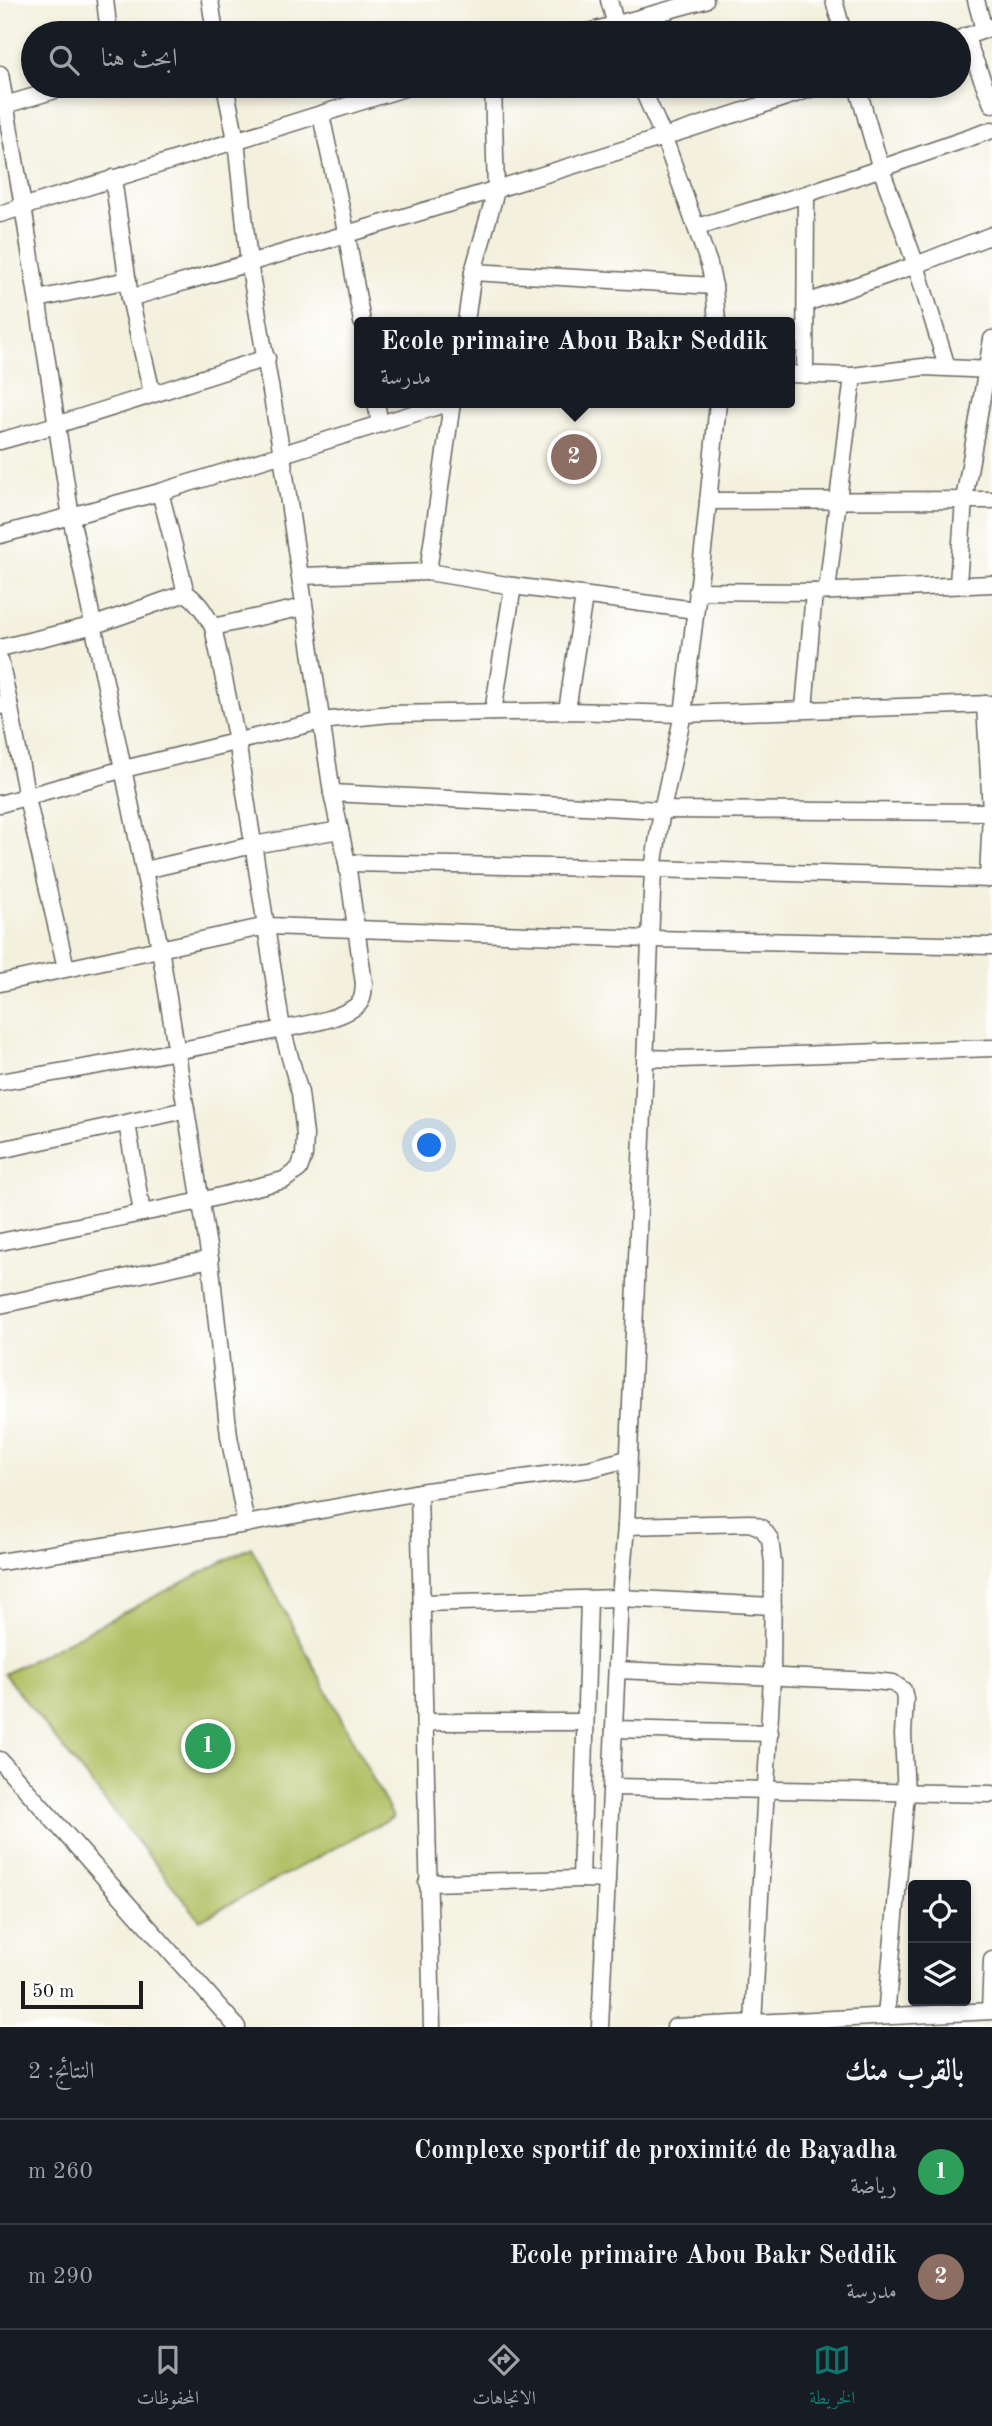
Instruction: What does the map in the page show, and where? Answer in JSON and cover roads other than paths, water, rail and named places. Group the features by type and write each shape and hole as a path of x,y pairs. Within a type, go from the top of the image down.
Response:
{"street":[{"path":"105,0 108,21"},
{"path":"209,0 213,21"},
{"path":"609,0 614,21"},
{"path":"641,21 705,0"},
{"path":"834,0 840,21"},
{"path":"971,35 988,29 975,0"},
{"path":"971,58 992,104"},
{"path":"0,74 71,517 160,948 210,1259 229,1436 246,1524"},
{"path":"5,105 29,98"},
{"path":"0,1082 176,1053 282,1029 338,1016 357,1006 363,998 364,984 347,863 332,793 267,358 249,263 236,139 227,98"},
{"path":"0,214 374,98"},
{"path":"467,317 473,272 496,191 493,98"},
{"path":"646,98 697,227 714,286 717,317"},
{"path":"130,298 496,191 783,98"},
{"path":"860,98 881,169 916,265 947,367"},
{"path":"321,115 361,317"},
{"path":"697,227 806,194 992,130"},
{"path":"113,178 130,298 152,393"},
{"path":"806,194 806,303 797,374 853,376 923,367 989,370"},
{"path":"806,303 992,235"},
{"path":"973,242 992,245"},
{"path":"473,272 714,286"},
{"path":"38,299 128,280"},
{"path":"958,584 964,500 989,370 992,339"},
{"path":"0,441 267,358"},
{"path":"804,709 853,376"},
{"path":"377,408 380,424"},
{"path":"0,535 160,492 433,408"},
{"path":"428,572 449,408"},
{"path":"600,2027 653,869 662,810 683,714 718,408"},
{"path":"0,1242 201,1201 284,1180 299,1169 304,1155 306,1135 300,1093 282,1029 237,741 213,627 196,600 186,593 160,492"},
{"path":"709,501 992,500"},
{"path":"300,576 428,572 695,610"},
{"path":"697,591 820,592 992,584"},
{"path":"493,712 513,586"},
{"path":"0,648 95,625 186,593"},
{"path":"567,711 584,596"},
{"path":"213,627 304,607"},
{"path":"0,660 4,705 66,968"},
{"path":"0,804 124,769 321,721 390,714 567,711 683,714 989,704 992,812 990,879 347,863"},
{"path":"332,793 662,810 992,812"},
{"path":"145,870 253,845 340,830"},
{"path":"0,983 267,926 651,939 992,946"},
{"path":"645,1058 992,1048"},
{"path":"0,1150 186,1111"},
{"path":"127,1123 142,1213"},
{"path":"0,1305 210,1259"},
{"path":"0,1562 246,1524 419,1492 589,1469 627,1459"},
{"path":"419,1492 432,2027"},
{"path":"625,1526 750,1523 762,1528 770,1539 772,1676 753,2024"},
{"path":"422,1603 620,1598 773,1606"},
{"path":"581,1879 589,1599"},
{"path":"617,1670 874,1681 893,1683 903,1690 906,1794 886,2016"},
{"path":"425,1722 585,1722"},
{"path":"614,1729 770,1733"},
{"path":"0,1759 237,2027"},
{"path":"584,1767 613,1765"},
{"path":"612,1787 992,1794"},
{"path":"427,1884 607,1880"},
{"path":"675,2027 991,2011 992,1960"}],"place":[{"name":"Ecole primaire Abou Bakr Seddik","path":"574,457"},
{"name":"Complexe sportif de proximité de Bayadha","path":"208,1746"}]}
